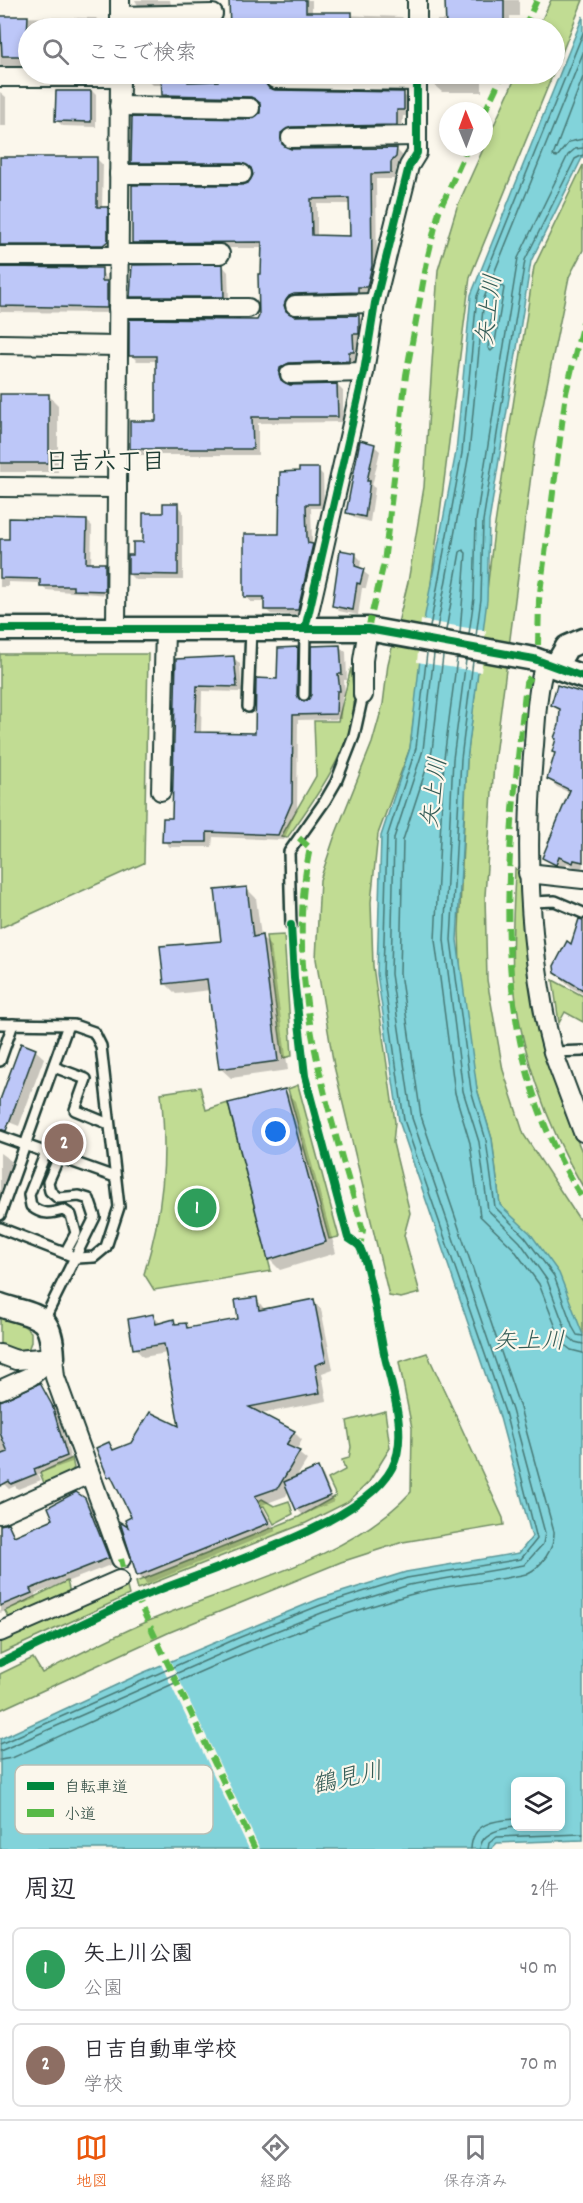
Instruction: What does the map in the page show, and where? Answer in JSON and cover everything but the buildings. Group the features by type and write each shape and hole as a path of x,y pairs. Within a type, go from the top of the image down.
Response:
{"street":[{"path":"417,0 417,18"},
{"path":"120,15 213,14"},
{"path":"116,628 120,84"},
{"path":"304,629 364,372 375,303 409,166 417,153 417,84"},
{"path":"119,106 250,108"},
{"path":"291,138 417,136"},
{"path":"119,174 242,174"},
{"path":"0,256 220,254"},
{"path":"295,305 375,303"},
{"path":"118,308 248,308"},
{"path":"0,344 118,346"},
{"path":"290,374 364,372"},
{"path":"0,487 117,488"},
{"path":"0,629 373,630 543,663 583,677"},
{"path":"161,791 165,630"},
{"path":"363,695 363,660 373,630"},
{"path":"583,640 543,663 530,781 528,873 544,1010 553,1052 583,1132"},
{"path":"528,873 583,879"},
{"path":"0,1305 44,1320 50,1328 55,1377 121,1559"},
{"path":"0,1354 16,1360 53,1357"},
{"path":"0,1390 31,1376 53,1357"},
{"path":"0,1514 89,1474"},
{"path":"0,1632 118,1580"}],"lane":[{"path":"249,707 251,629"},
{"path":"304,629 304,695"},
{"path":"291,925 289,852 336,782 354,736 363,695"},
{"path":"532,902 555,902 583,913"},
{"path":"0,1024 84,1026 94,1032 101,1046 119,1207 106,1247 94,1257 77,1258 0,1228"},
{"path":"0,1058 13,1024"},
{"path":"0,1215 68,1025"},
{"path":"553,1052 583,1051"},
{"path":"54,1067 86,1079 75,1110 110,1124"},
{"path":"0,1136 116,1177"},
{"path":"46,1152 29,1195 31,1206 39,1213 50,1214 63,1210 71,1215 76,1225 76,1233 65,1253"},
{"path":"44,1320 77,1258 95,1217 89,1199 79,1196 58,1198 50,1191 48,1182 58,1157"},
{"path":"0,1228 77,1258"},
{"path":"118,1580 117,1569 121,1559"}],"green space":[{"path":"551,0 583,0 565,45 565,18 543,18"},
{"path":"512,84 549,84 470,277 410,748 378,834 371,902 373,966 395,1122 393,1143 410,1213 404,1235 420,1293 401,1298 389,1296 334,1066 316,959 320,880 334,838 372,743 383,704 388,664 408,582 424,487 438,270 457,207 480,156 493,156 493,127"},
{"path":"583,165 583,250 569,277 535,444 494,763 485,896 487,980 503,1070 524,1135 583,1225 583,1335 500,1205 492,1139 477,1089 461,1002 459,930 467,760 494,531 534,267"},
{"path":"0,654 148,654 144,863 0,928"},
{"path":"351,668 354,705 352,722 339,757 308,809 287,838 281,837 316,776 314,721 338,721"},
{"path":"515,869 519,870 541,1043 563,1108 583,1154 583,1187 557,1138 546,1111 536,1085 521,1030 512,962"},
{"path":"284,935 292,1056 283,1058 266,936"},
{"path":"553,980 583,996 583,1022 565,1012 559,1023"},
{"path":"298,1085 339,1237 329,1239 288,1089"},
{"path":"200,1087 206,1110 228,1103 271,1271 154,1290 144,1274 156,1228 162,1185 164,1140 161,1093"},
{"path":"0,1317 24,1326 31,1332 28,1350 18,1354 0,1349"},
{"path":"427,1353 503,1518 504,1525 403,1542 341,1562 170,1632 0,1710 0,1674 33,1658 42,1673 146,1622 260,1580 327,1552 358,1535 386,1515 411,1492 412,1428 399,1362"},
{"path":"385,1411 390,1448 369,1482 348,1502 306,1523 138,1589 136,1582 299,1517 336,1496 328,1479 345,1470 342,1460 349,1458 351,1447 347,1421"},
{"path":"72,1458 74,1468 67,1476 44,1483 40,1473"},
{"path":"262,1499 274,1506 289,1501 293,1514 274,1524 264,1506 258,1507 257,1502"},
{"path":"67,1581 70,1593 9,1618 5,1611"},
{"path":"126,1583 129,1595 0,1654 0,1639"}],"water":[{"path":"583,16 583,156 531,261 489,522 487,600 467,760 457,940 477,1089 492,1139 500,1205 530,1233 559,1273 583,1335 583,1840 497,1843 491,1849 0,1849 0,1739 140,1674 319,1599 406,1572 519,1553 532,1537 499,1414 399,1121 377,974 381,836 410,748 425,615 456,452 471,295 556,84 565,84 565,61"}],"pier":[{"path":"421,620 486,631 481,672 417,662"},
{"path":"169,1658 260,1849 249,1849 213,1773 213,1765 209,1765 160,1662"}],"marked path":[{"path":"529,18 537,0"},
{"path":"489,102 498,84"},
{"path":"368,629 384,563 406,375 428,256 439,211 464,156"},
{"path":"538,645 539,600 566,393 583,322"},
{"path":"530,677 526,683 519,749 509,882 509,948 515,1013 528,1076 550,1138 583,1199"},
{"path":"299,838 310,848 303,896 302,945 313,1041 336,1137 363,1230 360,1247"},
{"path":"121,1559 123,1567"},
{"path":"135,1594 255,1849"}],"cycle path":[{"path":"305,629 364,372 375,303 409,166 417,153 417,84"},
{"path":"0,629 368,629 534,659 583,677"},
{"path":"0,1663 136,1599 276,1546 314,1528 348,1510 375,1489 392,1468 399,1440 397,1409 366,1264 359,1246 348,1238 305,1076 294,978 291,925"}],"place":[{"name":"日吉自動車学校","path":"64,1143"},
{"name":"矢上川公園","path":"197,1208"}],"district":[{"name":"日吉六丁目","path":"105,464"}],"water label":[{"name":"矢上川","path":"491,310"},
{"name":"矢上川","path":"436,793"},
{"name":"矢上川","path":"529,1343"},
{"name":"鶴見川","path":"348,1780"}]}
